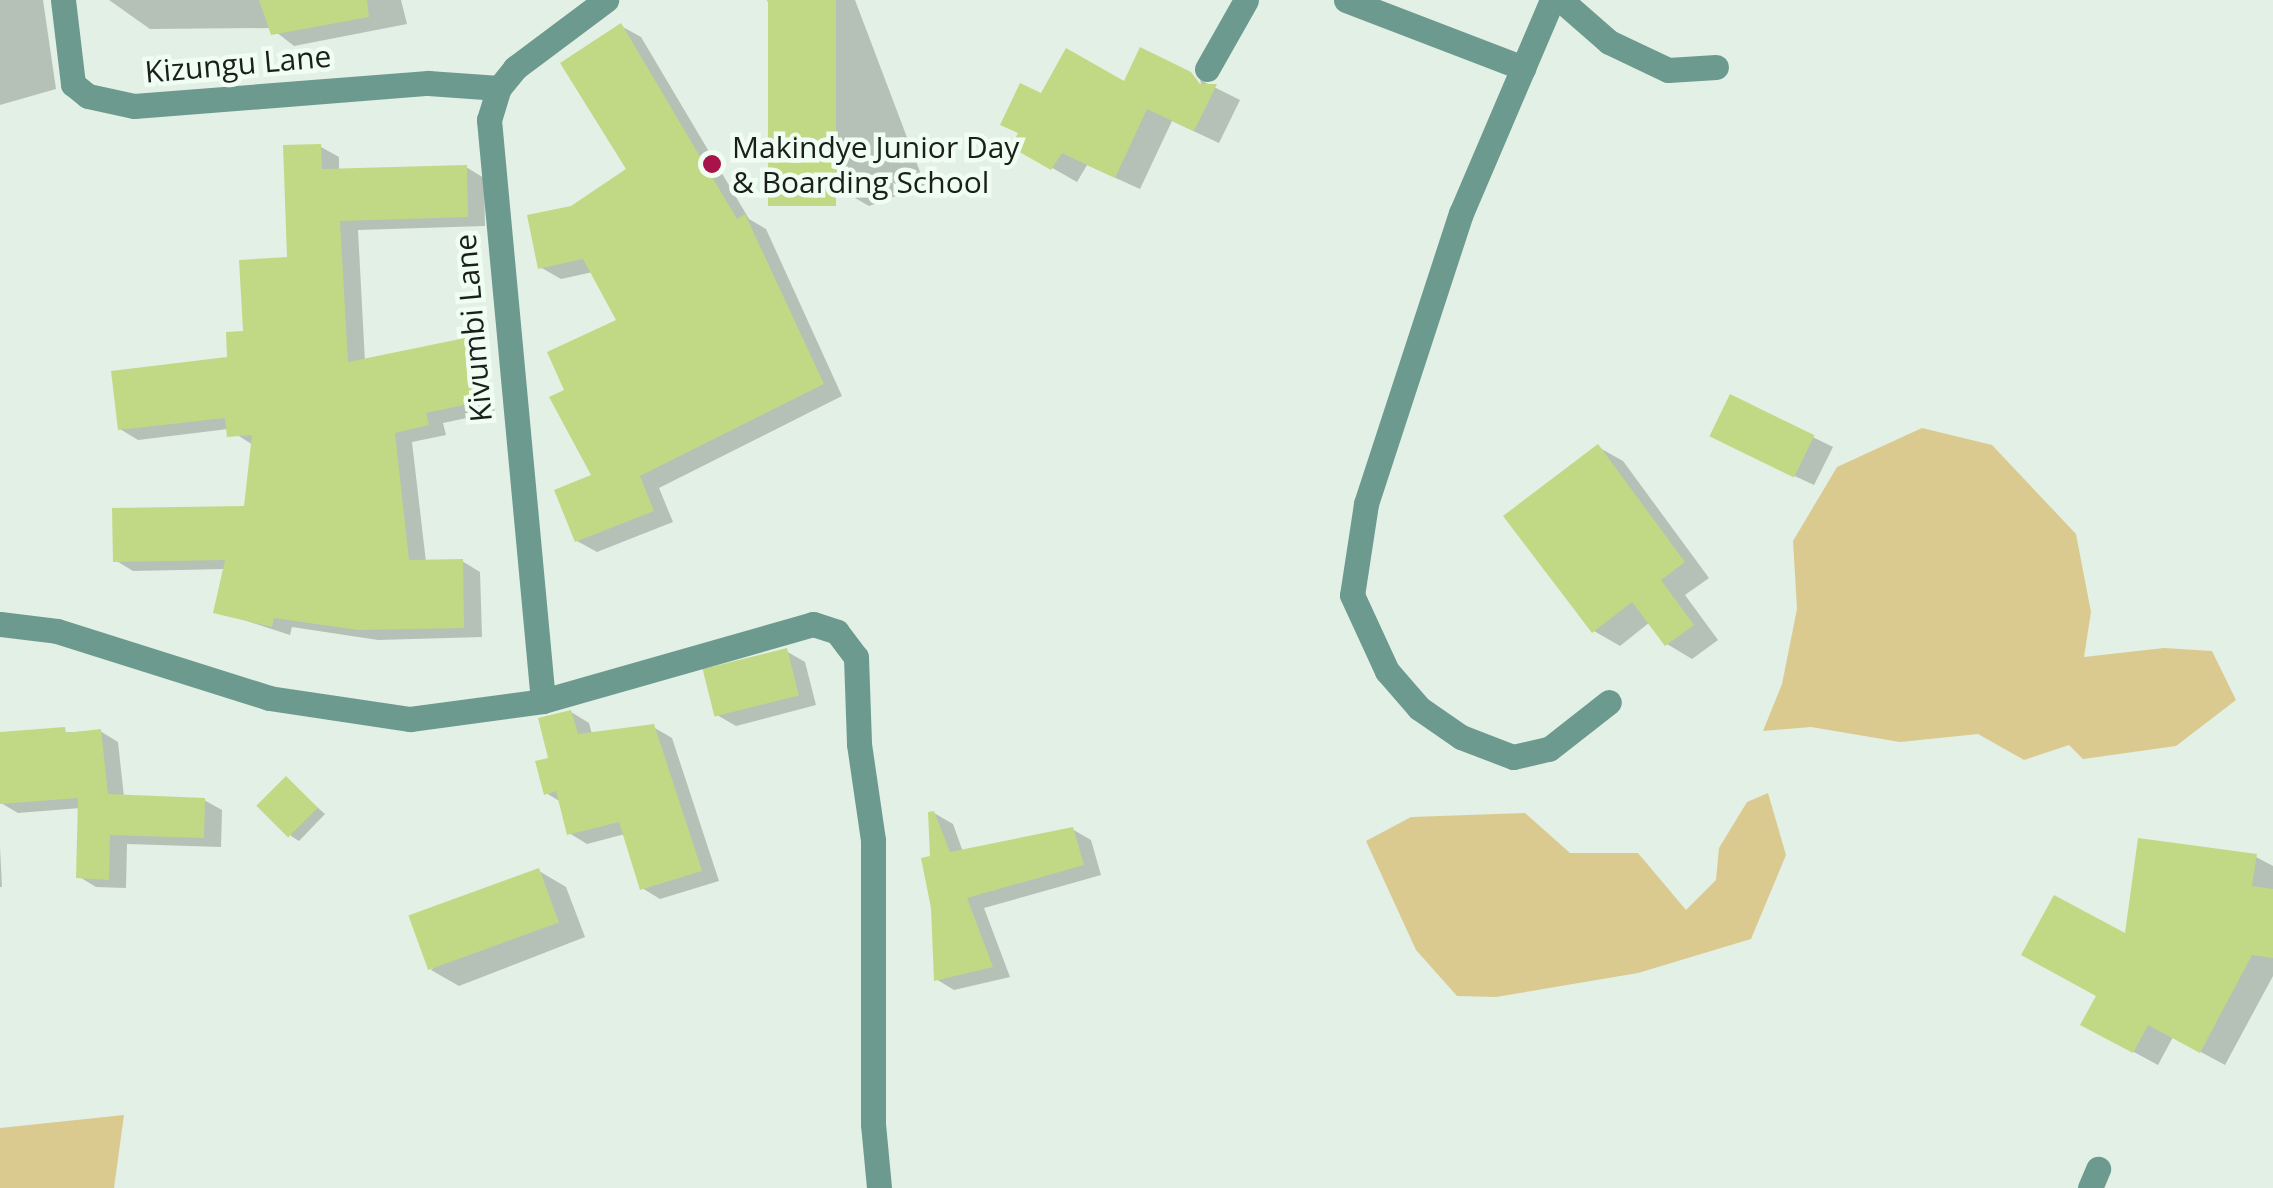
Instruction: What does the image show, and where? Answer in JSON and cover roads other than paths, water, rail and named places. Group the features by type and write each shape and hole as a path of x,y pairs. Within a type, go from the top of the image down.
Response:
{"street":[{"name":"Kizungu Lane","path":"63,0 73,84 88,96 134,106 428,83 499,88"},
{"path":"499,88 515,68 606,0"},
{"path":"1207,69 1246,0"},
{"path":"1346,0 1523,68"},
{"path":"1552,0 1461,213 1366,504 1352,596 1387,670 1419,708 1461,737 1514,757 1548,750 1608,702"},
{"path":"1561,0 1609,42 1668,70 1716,67"},
{"name":"Kivumbi Lane","path":"499,88 489,120 543,701"},
{"path":"0,624 57,631 269,698 410,720 543,701 813,624 837,632 856,658 859,744 873,840 872,1124 879,1188"}],"place":[{"name":"Makindye Junior Day & Boarding School","path":"712,164"}]}
